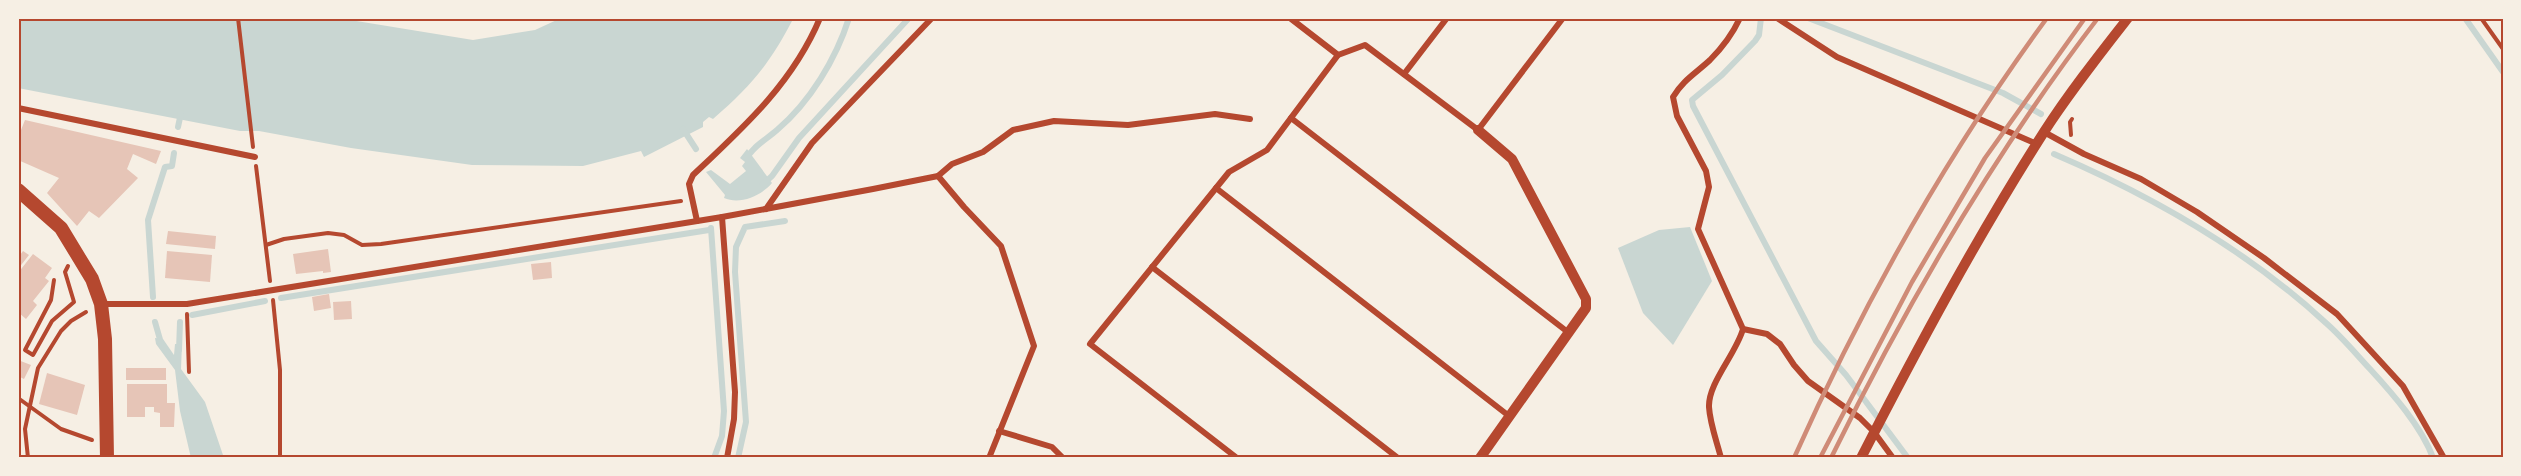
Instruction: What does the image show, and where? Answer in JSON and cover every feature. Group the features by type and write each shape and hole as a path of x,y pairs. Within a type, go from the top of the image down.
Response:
{"main road":[{"path":"18,190 61,228 92,279 101,304 105,339 107,451"}],"street":[{"path":"697,221 689,184 693,175 760,110 794,69 812,39 820,18"},
{"path":"766,209 812,143 932,18"},
{"path":"1290,18 1338,55"},
{"path":"1404,74 1448,18"},
{"path":"1478,130 1563,18"},
{"path":"1721,458 1709,406 1712,391 1739,344 1743,329 1698,229 1709,187 1706,171 1677,116 1673,97 1681,84 1731,38 1740,18"},
{"path":"1777,18 1837,57 2037,144"},
{"path":"1861,458 1956,277 2044,132 2128,18"},
{"path":"1237,458 1090,344 1229,172 1267,150 1338,55 1365,45 1478,130 1512,159 1586,299 1586,308 1480,458"},
{"path":"18,108 254,154"},
{"path":"101,304 187,304 722,217 938,176 952,164 983,152 1013,130 1054,121 1128,125 1215,114 1250,119"},
{"path":"1291,118 1569,333"},
{"path":"2044,132 2141,179 2197,212 2264,258 2337,314 2403,386 2444,458"},
{"path":"938,176 1001,246 1034,346 989,458"},
{"path":"1216,188 1509,416"},
{"path":"722,217 735,392 733,428 728,458"},
{"path":"1152,267 1398,458"},
{"path":"1743,329 1767,334 1780,344 1794,365 1809,381 1876,429 1893,458"},
{"path":"999,430 1052,447 1062,458"}],"path":[{"path":"238,18 280,370 280,458"},
{"path":"2481,18 2503,49"},
{"path":"2073,147 2070,122 2077,112"},
{"path":"266,245 284,239 328,234 344,235 362,245 381,244 691,200"},
{"path":"54,280 51,300 25,350 33,355 52,321 74,302 65,272 76,251"},
{"path":"28,458 25,429 38,368 61,331 71,321 101,304"},
{"path":"187,304 189,372"},
{"path":"18,398 61,429 107,451"}],"shaded area":[{"path":"18,18 338,18 473,40 535,30 561,18 790,18 792,21 758,74 713,119 709,117 703,122 703,127 644,157 641,151 583,166 472,165 351,148 259,131 240,131 18,88"},
{"path":"747,149 772,183 762,192 750,198 730,200 724,198 725,195 706,172 711,170 730,184 746,171 742,166 745,162 740,158"},
{"path":"1690,227 1712,281 1673,345 1643,313 1618,248 1659,230"},
{"path":"155,338 163,339 174,355 175,344 182,344 181,369 205,402 224,458 191,458 180,411 175,370 156,344"}],"building":[{"path":"25,120 161,151 156,164 133,154 127,169 138,178 99,218 89,211 77,226 47,193 59,178 18,160 18,129 21,130"},
{"path":"168,231 216,236 215,249 166,244"},
{"path":"328,249 331,272 296,274 293,254"},
{"path":"23,251 29,255 18,269 18,254 20,255"},
{"path":"167,251 212,255 210,282 165,278"},
{"path":"33,254 52,268 45,278 49,281 33,301 37,305 26,319 18,312 18,273"},
{"path":"551,262 552,278 533,280 531,264"},
{"path":"329,294 331,308 314,311 312,297"},
{"path":"351,301 352,319 334,320 333,302"},
{"path":"18,360 31,365 24,379 18,376"},
{"path":"126,368 166,368 166,380 126,380"},
{"path":"47,373 85,385 77,415 39,404"},
{"path":"127,384 167,384 167,403 175,403 174,427 160,427 160,413 154,412 154,407 145,407 145,417 127,417"}],"waterway":[{"path":"747,158 756,146 789,119 811,93 837,49 849,18"},
{"path":"763,184 772,176 799,138 909,18"},
{"path":"1761,18 1759,35 1755,41 1722,75 1692,100 1693,106 1816,341 1846,375 1908,458"},
{"path":"1808,18 2003,93 2041,114"},
{"path":"2465,18 2503,72"},
{"path":"178,127 181,113"},
{"path":"683,129 696,149"},
{"path":"153,297 148,220 165,167 172,166 174,153"},
{"path":"2054,154 2127,188 2197,227 2264,272 2296,297 2338,334 2388,389 2422,434 2433,458"},
{"path":"738,458 746,422 735,272 736,247 745,227 785,221"},
{"path":"711,228 724,411 722,436 714,458"},
{"path":"281,298 709,230"},
{"path":"192,315 265,301"},
{"path":"155,322 161,343"},
{"path":"179,350 180,322"}],"railway":[{"path":"1794,458 1849,343 1909,231 1975,122 2047,18"},
{"path":"1820,458 1912,282 1985,158 2085,18"},
{"path":"1831,458 1890,343 1954,231 2023,123 2098,18"}]}
